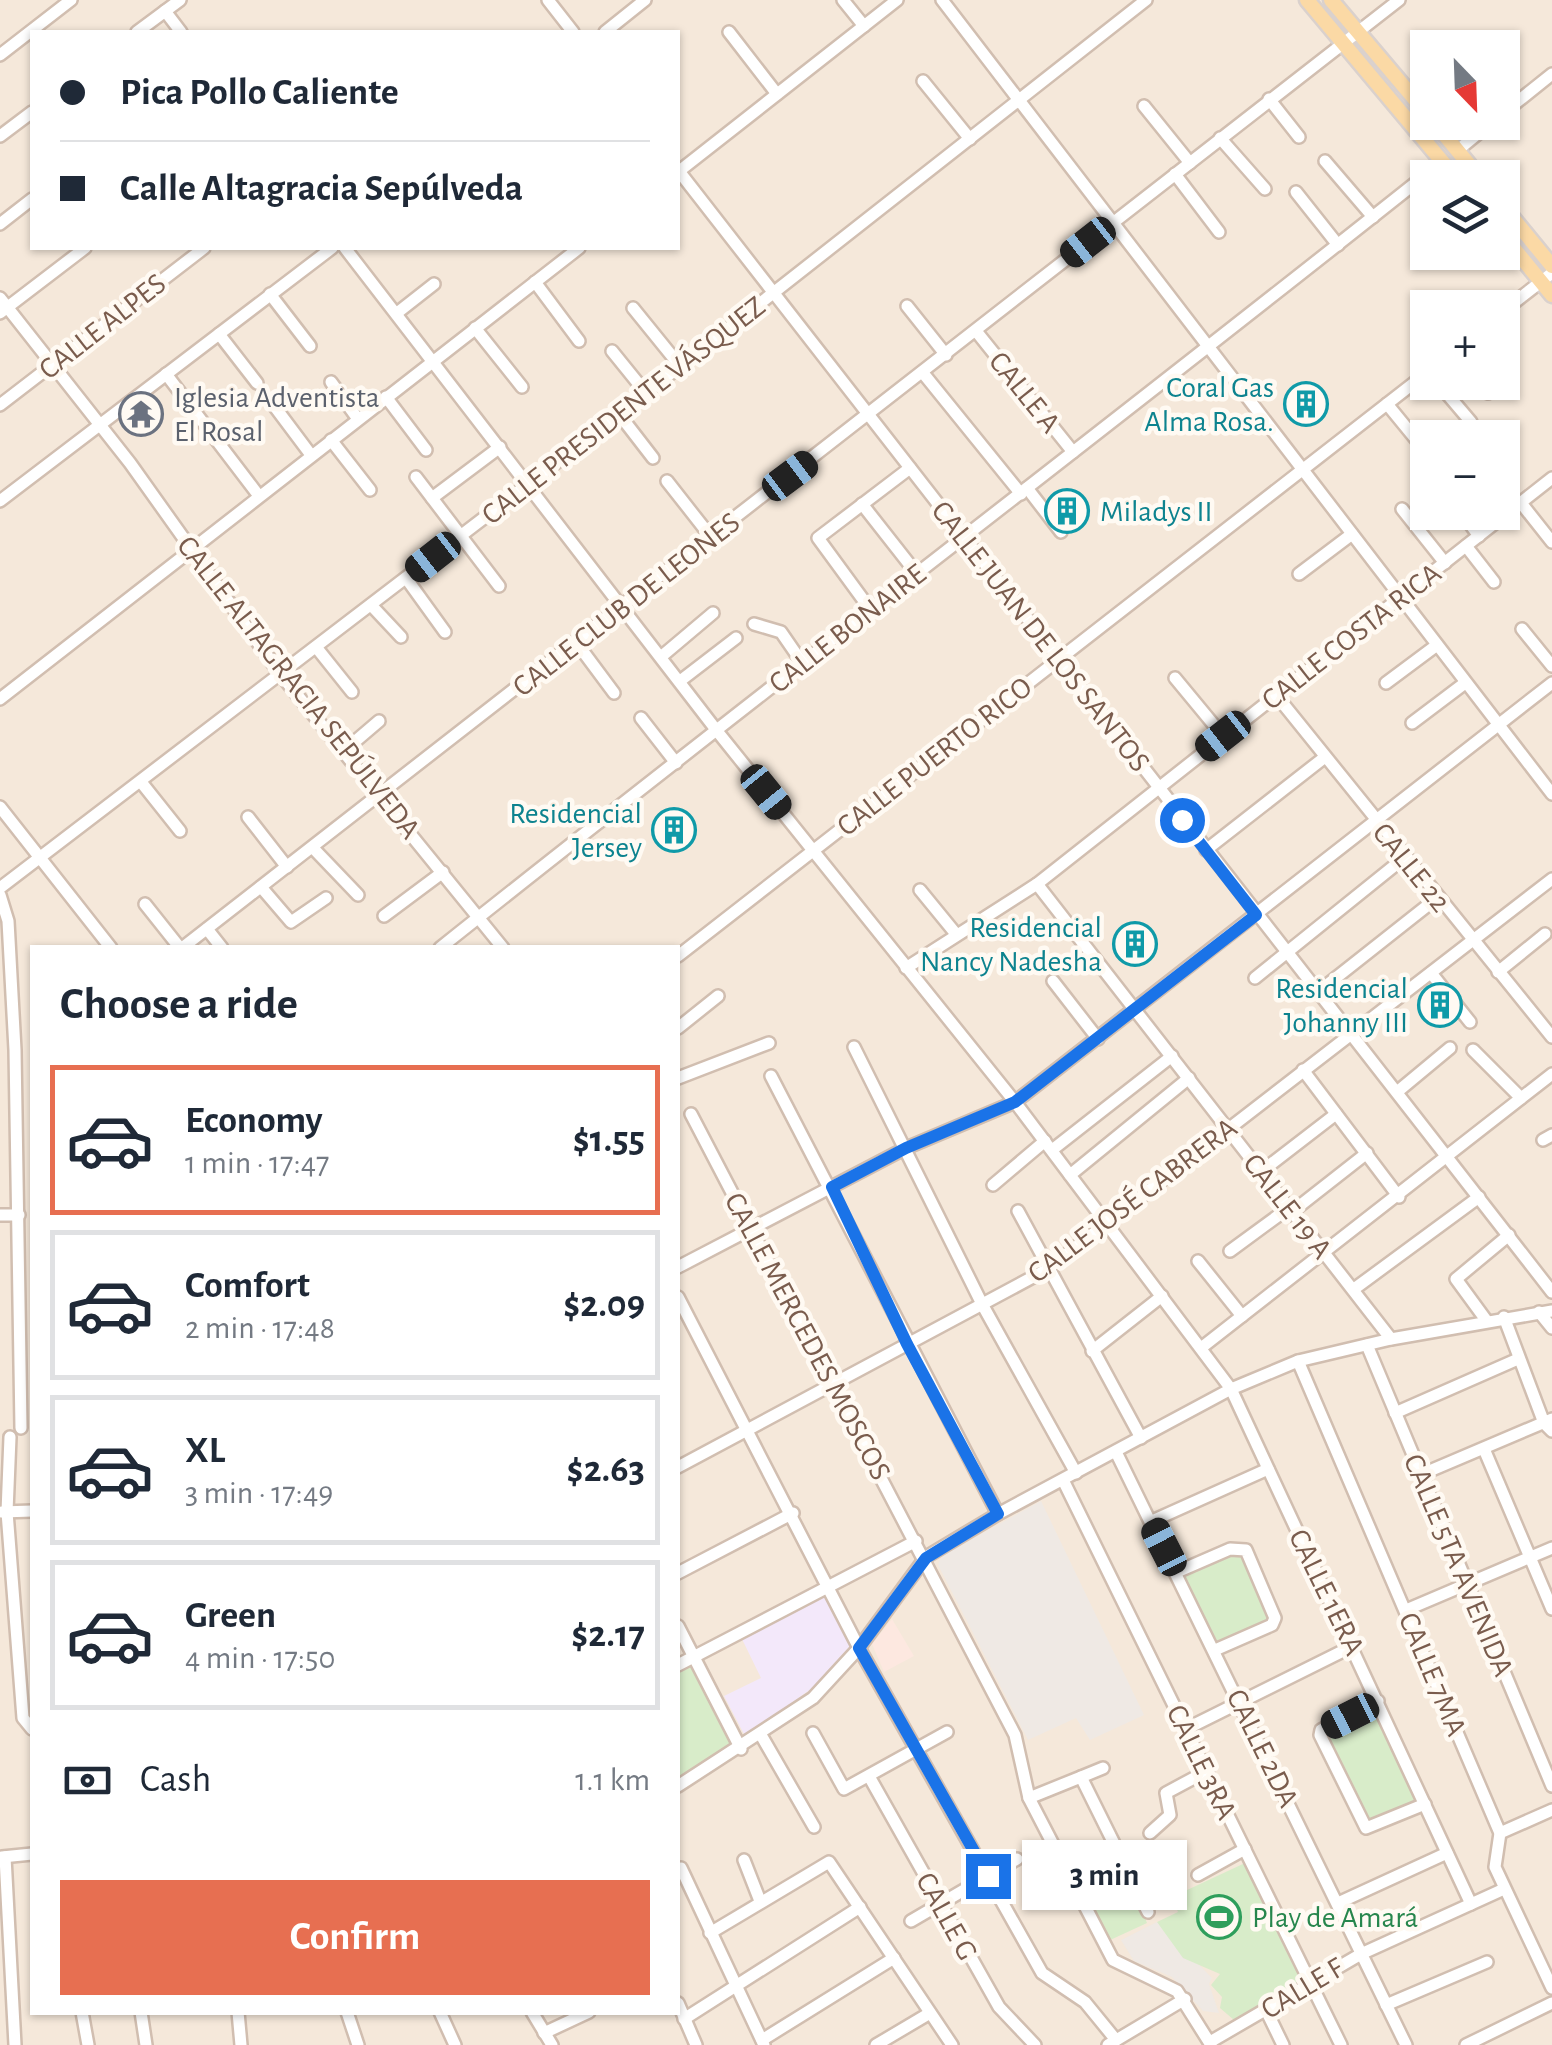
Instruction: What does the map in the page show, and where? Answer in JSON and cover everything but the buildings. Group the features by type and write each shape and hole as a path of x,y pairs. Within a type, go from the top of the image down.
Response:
{"main road":[{"path":"1307,0 1442,160"},
{"path":"1332,0 1410,93"},
{"path":"1449,140 1466,160"},
{"path":"1520,232 1548,273 1552,296"},
{"path":"1520,249 1548,273"}],"street":[{"path":"31,30 70,0"},
{"path":"140,30 180,0"},
{"path":"548,0 571,30"},
{"path":"608,30 645,0"},
{"path":"843,0 864,26"},
{"path":"680,169 897,0"},
{"path":"942,0 1552,794"},
{"name":"CALLE PRESIDENTE VÁSQUEZ","path":"0,891 619,414 1146,0"},
{"name":"CALLE CLUB DE LEONES","path":"185,945 1399,0"},
{"path":"165,12 180,30"},
{"path":"0,54 30,31"},
{"path":"729,32 777,94"},
{"path":"1520,100 1552,74"},
{"path":"923,81 970,139"},
{"path":"1270,100 1299,137"},
{"path":"1144,106 1190,163"},
{"path":"0,136 30,114"},
{"path":"1220,138 1265,190"},
{"path":"1458,150 1470,140"},
{"path":"1326,161 1372,217"},
{"name":"CALLE JUAN DE LOS SANTOS","path":"680,174 1552,1292"},
{"path":"1175,174 1220,232"},
{"name":"CALLE BONAIRE","path":"444,945 802,661 1210,348 1410,187"},
{"path":"1296,192 1338,245"},
{"path":"0,224 30,201"},
{"path":"2,306 82,250"},
{"name":"CALLE ALPES","path":"0,405 201,250"},
{"path":"0,501 329,250"},
{"name":"CALLE 1ERA","path":"347,250 623,604 717,731 1015,1102 1231,1389 1471,1904"},
{"path":"0,698 577,250"},
{"path":"1520,297 1548,273"},
{"path":"535,282 580,341"},
{"path":"397,313 434,284"},
{"path":"270,294 310,346"},
{"name":"CALLE ALTAGRACIA SEPÚLVEDA","path":"2,306 100,424 281,675 501,945"},
{"path":"907,306 946,355"},
{"path":"633,308 680,366"},
{"path":"475,328 522,387"},
{"name":"CALLE A","path":"976,331 1073,452"},
{"path":"219,334 257,383"},
{"path":"612,351 646,393"},
{"path":"923,373 1061,532"},
{"path":"166,374 259,496"},
{"path":"331,382 358,419"},
{"name":"CALLE PUERTO RICO","path":"680,954 1410,386"},
{"path":"386,397 426,450"},
{"path":"1453,400 1470,420"},
{"path":"272,402 311,455"},
{"path":"1387,404 1410,432"},
{"path":"619,414 653,458"},
{"path":"331,440 370,490"},
{"path":"432,498 500,447"},
{"path":"870,609 817,540 910,468"},
{"path":"416,477 499,586"},
{"name":"CALLE COSTA RICA","path":"1521,503 1552,478"},
{"path":"668,482 710,537"},
{"path":"1521,503 1552,542"},
{"path":"862,504 917,574"},
{"path":"1402,509 1444,563"},
{"path":"1474,530 1479,536"},
{"name":"CALLE COSTA RICA","path":"906,968 1037,884 1485,530"},
{"path":"1299,574 1352,534"},
{"path":"1466,546 1494,582"},
{"path":"406,578 445,632"},
{"path":"371,605 401,637"},
{"path":"662,656 713,613"},
{"path":"754,624 780,632 802,661"},
{"path":"1522,629 1552,666"},
{"path":"680,681 736,638"},
{"path":"576,642 614,693"},
{"path":"1386,683 1437,645"},
{"path":"316,648 352,692"},
{"path":"1174,678 1223,736"},
{"path":"1412,723 1465,682"},
{"path":"680,1266 906,1148 1015,1102 1552,683"},
{"name":"CALLE 22","path":"1276,695 1404,858 1552,1036"},
{"path":"642,718 676,763"},
{"path":"344,750 378,721"},
{"path":"1206,850 1325,757"},
{"path":"140,782 180,832"},
{"path":"0,808 109,945"},
{"path":"248,817 288,867"},
{"path":"313,848 358,895"},
{"path":"1255,978 1404,858"},
{"path":"384,916 443,872"},
{"name":"CALLE JOSÉ CABRERA","path":"680,1466 1046,1270 1109,1226 1303,1070 1552,880"},
{"name":"CALLE 19 A","path":"1037,884 1391,1338"},
{"path":"261,887 291,922 326,898"},
{"path":"920,890 956,934"},
{"path":"0,891 8,921 15,1050 27,1424 5,1436 4,1512 23,1718 30,1727"},
{"path":"1318,992 1437,898"},
{"path":"144,904 178,945"},
{"path":"207,929 220,945"},
{"path":"1498,972 1545,934"},
{"path":"1431,973 1470,1022"},
{"path":"1053,981 1098,1039"},
{"path":"680,1026 718,996"},
{"path":"680,1077 769,1042"},
{"path":"854,1046 982,1304 1076,1473"},
{"path":"1396,1092 1450,1048"},
{"path":"15,1050 30,1049"},
{"path":"1474,1050 1521,1098"},
{"path":"993,1185 1172,1056"},
{"path":"1303,1070 1399,1197"},
{"path":"1201,1348 1552,1074"},
{"path":"770,1076 832,1187 907,1344 998,1514"},
{"path":"1070,1175 1189,1078"},
{"name":"CALLE MERCEDES MOSCOS","path":"692,1114 926,1558 1014,1735 1029,1798 1113,1960 1185,1999"},
{"path":"1262,1171 1336,1114"},
{"path":"1230,1251 1367,1153"},
{"path":"1354,1289 1479,1196"},
{"path":"1018,1210 1046,1270 1141,1438"},
{"path":"0,1215 19,1215"},
{"path":"1486,1320 1456,1279 1509,1234"},
{"path":"1198,1261 1242,1316"},
{"path":"1092,1351 1162,1296"},
{"path":"680,1301 793,1513 859,1648 1042,1973 1085,2002 1112,2043 1185,1999 1210,2043"},
{"path":"680,1785 761,1736 813,1698 859,1648 926,1558 998,1514 1231,1389 1298,1361 1391,1338 1545,1311 1552,1328"},
{"path":"1420,1475 1550,1424 1518,1359 1504,1318"},
{"name":"CALLE 5TA AVENIDA","path":"1367,1345 1552,1786"},
{"path":"1395,1413 1518,1359"},
{"name":"CALLE 7MA","path":"1298,1361 1500,1833 1495,1867 1549,1974 1552,1988"},
{"path":"1484,1449 1552,1609"},
{"name":"CALLE 2DA","path":"1116,1452 1406,2045"},
{"path":"1152,1522 1268,1469"},
{"name":"CALLE 3RA","path":"1063,1480 1341,2045"},
{"path":"4,1512 30,1511"},
{"path":"680,1572 793,1513"},
{"path":"680,1664 916,1541"},
{"path":"1406,1610 1552,1548"},
{"path":"1177,1572 1230,1549 1246,1550 1275,1618 1272,1625 1215,1650"},
{"path":"680,1630 741,1749"},
{"path":"1186,1729 1353,1646"},
{"path":"1378,1701 1322,1730 1320,1736 1366,1828 1425,1804"},
{"path":"812,1733 844,1789 947,1732"},
{"path":"761,1736 814,1827"},
{"path":"1029,1798 1102,1768"},
{"path":"1150,1833 1170,1816 1166,1792 1206,1771"},
{"path":"1081,1777 1148,1912"},
{"name":"CALLE G","path":"870,1778 999,2007 1034,2045"},
{"path":"1500,1833 1552,1810"},
{"path":"1198,1875 1245,1849"},
{"path":"1338,1903 1448,1852"},
{"path":"15,2045 3,1857 30,1854"},
{"path":"744,1860 760,1901"},
{"path":"911,1921 1017,1860"},
{"path":"710,1933 827,1861 952,2045"},
{"path":"681,1868 763,2043 894,1958"},
{"path":"1075,1886 1126,1868"},
{"name":"CALLE F","path":"1210,2043 1360,1954 1504,1888"},
{"path":"684,2018 860,1907"},
{"path":"1386,2005 1488,1962"},
{"path":"1466,2045 1552,2003"},
{"path":"680,2009 696,2045"},
{"path":"1266,2010 1283,2045"},
{"path":"876,2045 930,2013"},
{"path":"83,2015 88,2045"},
{"path":"141,2015 146,2045"},
{"path":"238,2015 241,2045"},
{"path":"348,2015 358,2045"},
{"path":"441,2015 455,2045"},
{"path":"534,2015 548,2039 584,2015"}],"shaded area":[{"path":"0,0 1552,0 1552,2045 0,2045"},
{"path":"1041,1501 1144,1715 1090,1740 1076,1718 1028,1740 938,1565 941,1556"},
{"path":"825,1596 850,1646 811,1689 745,1736 724,1696 761,1678 741,1637"},
{"path":"892,1619 914,1656 884,1672 872,1644"},
{"path":"1157,1922 1212,1978 1209,1984 1219,2013 1203,2011 1172,1977 1134,1961 1121,1940"}],"green space":[{"path":"1239,1549 1272,1619 1218,1643 1184,1576"},
{"path":"691,1663 736,1748 680,1778 680,1669"},
{"path":"1376,1708 1419,1805 1367,1826 1324,1736"},
{"name":"Play de Amará","path":"1245,1863 1303,1981 1234,2020 1220,2008 1222,1997 1211,1985 1220,1974 1183,1958 1157,1922 1178,1912 1176,1907 1187,1901 1185,1891"},
{"path":"1122,1876 1129,1880 1147,1923 1108,1941 1084,1894 1087,1889"}],"place":[{"name":"Coral Gas Alma Rosa.","path":"1306,404"},
{"name":"Iglesia Adventista El Rosal","path":"141,414"},
{"name":"Miladys II","path":"1067,511"},
{"name":"Residencial Jersey","path":"674,830"},
{"name":"Residencial Nancy Nadesha","path":"1135,944"},
{"name":"Residencial Johanny III","path":"1440,1005"},
{"name":"Play de Amará","path":"1219,1917"}],"route":[{"path":"988,1876 859,1648 926,1558 998,1514 907,1344 832,1187 906,1148 1015,1102 1256,915 1182,820"}]}
